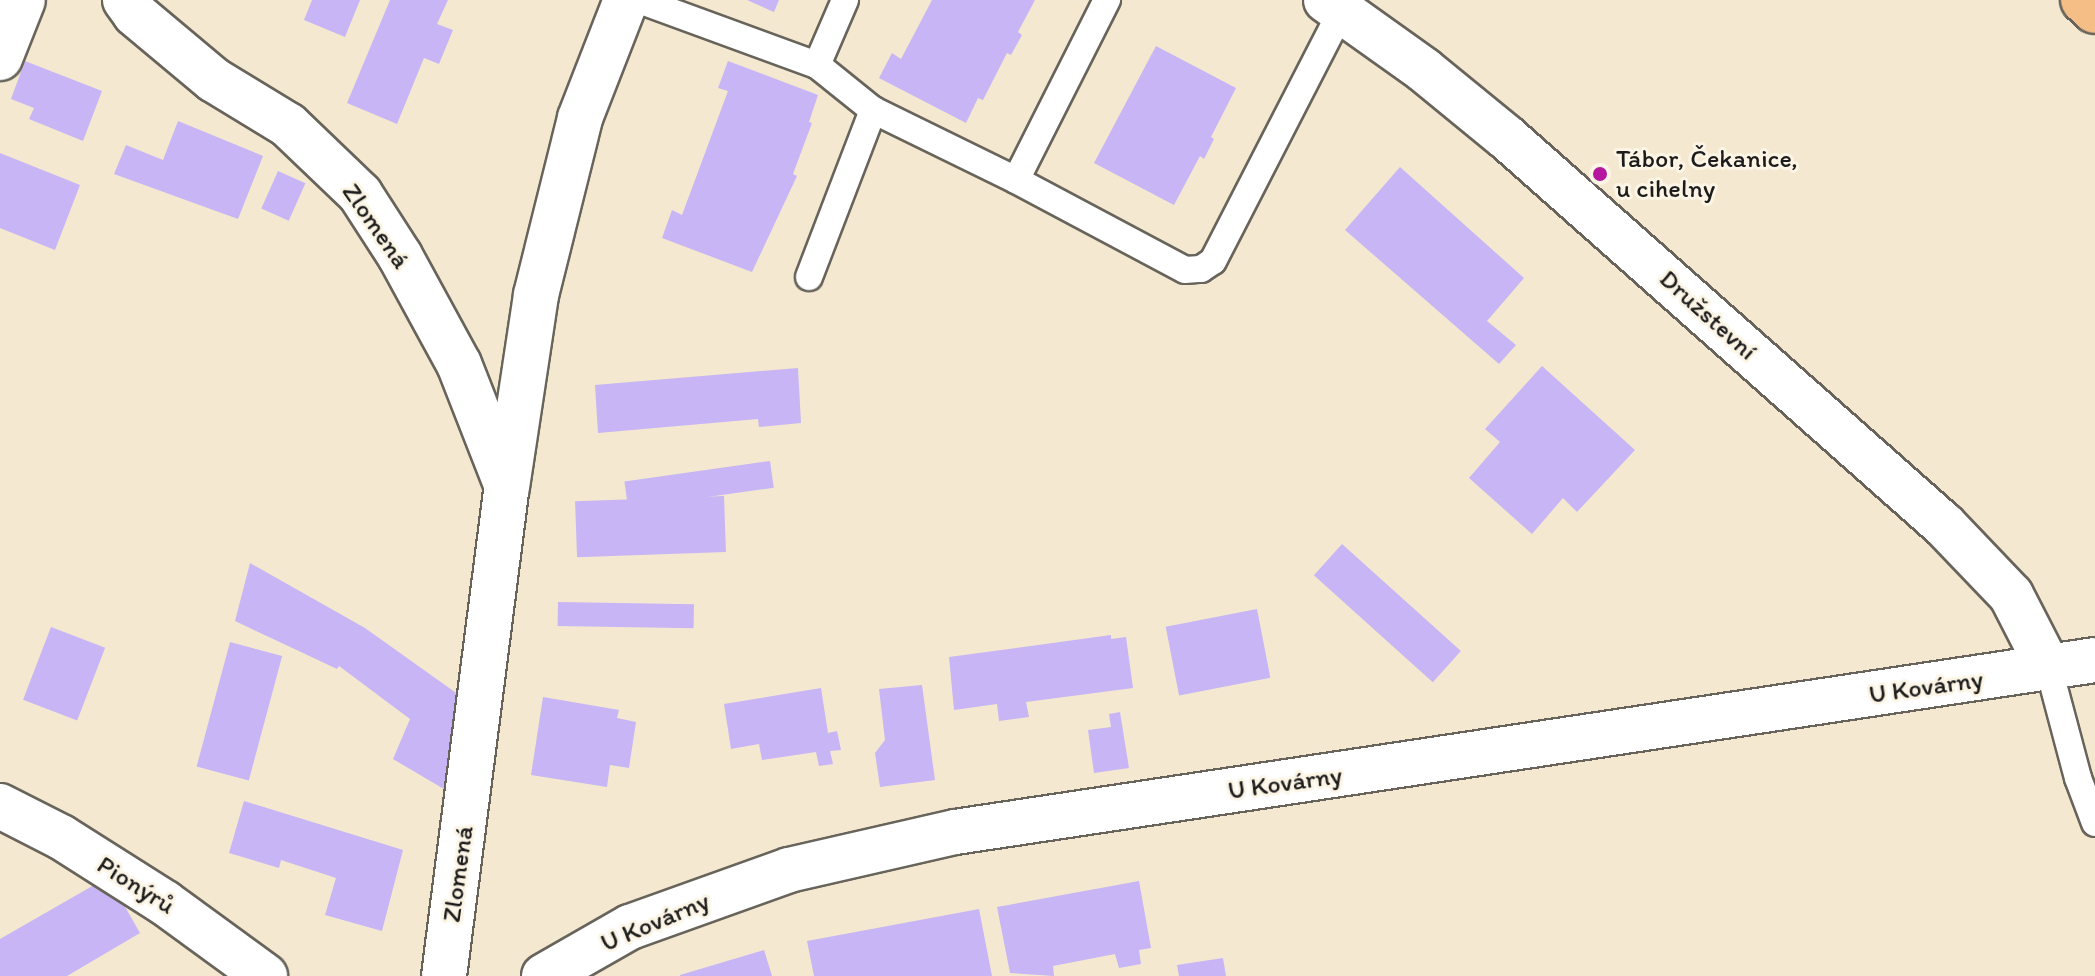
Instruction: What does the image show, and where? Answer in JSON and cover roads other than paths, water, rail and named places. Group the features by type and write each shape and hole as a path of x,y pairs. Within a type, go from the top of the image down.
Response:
{"main road":[{"path":"2083,0 2095,11"}],"street":[{"path":"0,58 23,0"},
{"name":"Zlomená","path":"125,0 135,14 214,80 288,125 360,194 400,256 459,364 507,487"},
{"name":"Zlomená","path":"444,976 507,487 540,280 580,118 626,0"},
{"name":"Družstevní","path":"1334,5 1506,137 1944,525 2011,595 2049,669"},
{"name":"U Kovárny","path":"544,976 630,927 774,875 955,832 2095,660"},
{"name":"Pionýrů","path":"0,806 61,837 165,903 265,976"}],"lane":[{"path":"639,0 817,65 873,110 1016,180 1185,270 1201,269 1213,261 1334,5"},
{"path":"817,65 845,0"},
{"path":"1016,180 1107,0"},
{"path":"809,277 873,110"},
{"path":"2049,669 2078,778 2095,823"}],"place":[{"name":"Tábor, Čekanice, u cihelny","path":"1600,174"}]}
